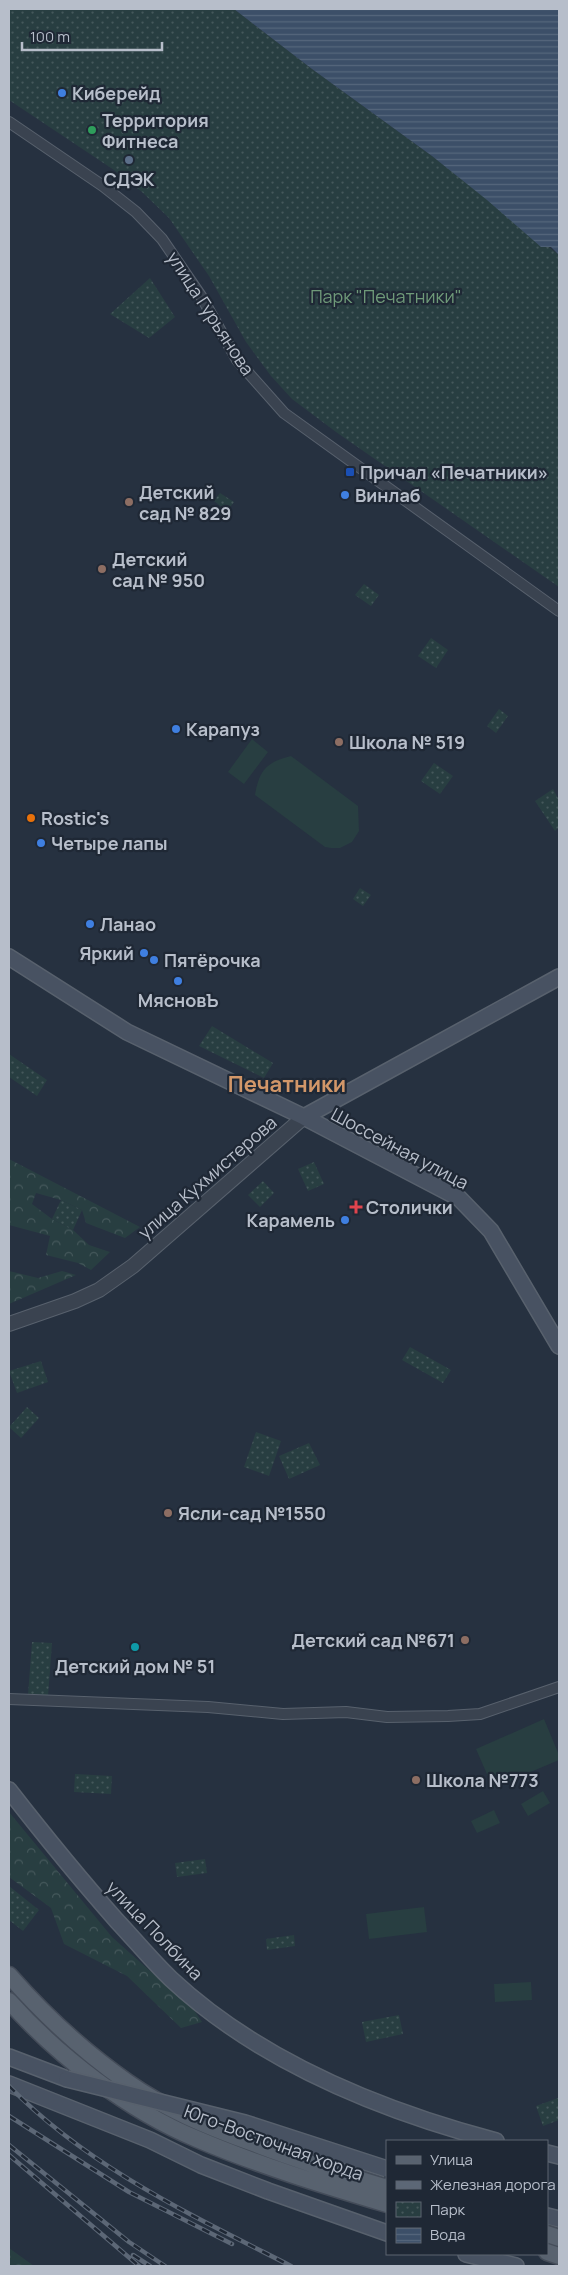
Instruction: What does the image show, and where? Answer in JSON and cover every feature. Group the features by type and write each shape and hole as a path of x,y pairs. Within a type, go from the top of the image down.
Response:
{"main road":[{"name":"Шоссейная улица","path":"9,957 127,1032 304,1118 459,1198 491,1231 559,1346"},
{"name":"улица Кухмистерова","path":"304,1118 559,977"},
{"name":"улица Полбина","path":"9,1790 52,1845 141,1948 172,1980 234,2028 301,2069 336,2085 406,2113 493,2140"},
{"name":"Юго-Восточная хорда","path":"9,1975 37,2007 82,2048 128,2083 164,2104 202,2124 320,2168 386,2188"},
{"name":"Юго-Восточная хорда","path":"9,2001 60,2052 119,2096 156,2118 196,2139 313,2182 386,2204"},
{"path":"9,2057 67,2079 246,2123 386,2169"},
{"path":"9,2084 150,2140 201,2165 259,2188 386,2233"},
{"path":"470,2255 516,2266"}],"street":[{"name":"улица Гурьянова","path":"9,122 103,186 136,212 162,238 201,296 238,360 284,412 559,611"},
{"name":"улица Кухмистерова","path":"9,1324 75,1301 99,1290 133,1266 304,1118"},
{"path":"9,1699 208,1707 283,1714 346,1712 386,1717 448,1716 480,1714 559,1687"}],"green space":[{"name":"Парк \"Печатники\"","path":"9,9 234,9 312,69 432,156 559,255 559,587 336,432 292,399 271,376 246,342 209,276 169,218 142,192 114,170 9,100"},
{"path":"150,278 175,317 149,338 110,314"},
{"path":"220,493 234,502 227,511 214,501"},
{"path":"364,584 379,595 371,606 355,595"},
{"path":"431,638 448,650 436,668 418,656"},
{"path":"499,709 508,716 496,733 487,726"},
{"path":"252,739 268,752 244,784 228,772"},
{"path":"291,756 358,806 359,831 352,842 340,848 325,847 255,795 259,780 265,769 275,761"},
{"path":"434,763 453,776 440,794 421,781"},
{"path":"553,789 559,800 559,827 555,831 535,801"},
{"path":"360,888 371,895 363,906 353,899"},
{"path":"212,1026 273,1063 264,1078 199,1046"},
{"path":"9,1054 47,1080 37,1096 9,1077"},
{"path":"9,1159 140,1227 125,1238 86,1223 82,1210 61,1200 36,1193 32,1204 52,1219 73,1230 89,1245 110,1252 91,1270 78,1263 46,1255 50,1236 9,1225"},
{"path":"314,1162 324,1184 308,1191 298,1169"},
{"path":"263,1181 274,1193 260,1207 248,1195"},
{"path":"61,1200 82,1210 73,1230 52,1219"},
{"path":"9,1271 38,1278 62,1271 76,1275 9,1304"},
{"path":"410,1347 451,1370 443,1383 402,1360"},
{"path":"41,1361 48,1382 17,1393 9,1371"},
{"path":"27,1407 39,1418 21,1438 9,1427"},
{"path":"256,1432 281,1441 269,1476 244,1467"},
{"path":"309,1443 320,1465 289,1479 279,1456"},
{"path":"32,1642 52,1643 48,1697 28,1695"},
{"path":"544,1719 559,1755 559,1760 493,1788 476,1749"},
{"path":"75,1774 112,1776 111,1794 74,1792"},
{"path":"543,1791 550,1803 528,1816 521,1804"},
{"path":"494,1810 500,1823 477,1833 471,1821"},
{"path":"9,1812 112,1937 194,2010 202,2022 181,2028 127,1976 64,1944 51,1908 9,1877"},
{"path":"205,1859 207,1873 177,1877 175,1863"},
{"path":"9,1886 39,1910 23,1931 9,1920"},
{"path":"424,1907 427,1932 369,1939 366,1914"},
{"path":"294,1935 295,1946 267,1950 266,1939"},
{"path":"531,1982 532,2000 495,2002 494,1984"},
{"path":"399,2015 403,2034 366,2042 362,2022"},
{"path":"558,2098 559,2120 543,2126 536,2106"},
{"path":"9,2248 34,2266 9,2266"}],"water":[{"path":"234,9 559,9 559,255 551,247 541,247 432,156 312,69"}],"railway":[{"path":"9,2086 72,2141 107,2165 179,2208 291,2266"},
{"path":"9,2116 129,2192 232,2244"},
{"path":"9,2145 129,2242 165,2266"},
{"path":"9,2155 139,2266"},
{"path":"133,2255 150,2266"}],"place":[{"name":"Киберейд","path":"62,93"},
{"name":"Территория Фитнеса","path":"92,130"},
{"name":"СДЭК","path":"129,160"},
{"name":"Причал «Печатники»","path":"350,472"},
{"name":"Винлаб","path":"345,495"},
{"name":"Детский сад № 829","path":"129,502"},
{"name":"Детский сад № 950","path":"102,569"},
{"name":"Карапуз","path":"176,729"},
{"name":"Школа № 519","path":"339,742"},
{"name":"Rostic's","path":"31,818"},
{"name":"Четыре лапы","path":"41,843"},
{"name":"Ланао","path":"90,924"},
{"name":"Яркий","path":"144,953"},
{"name":"Пятёрочка","path":"154,960"},
{"name":"МясновЪ","path":"178,981"},
{"name":"Столички","path":"356,1207"},
{"name":"Карамель","path":"345,1220"},
{"name":"Ясли-сад №1550","path":"168,1513"},
{"name":"Детский сад №671","path":"465,1640"},
{"name":"Детский дом № 51","path":"135,1647"},
{"name":"Школа №773","path":"416,1780"}],"district":[{"name":"Печатники","path":"287,1084"}]}
